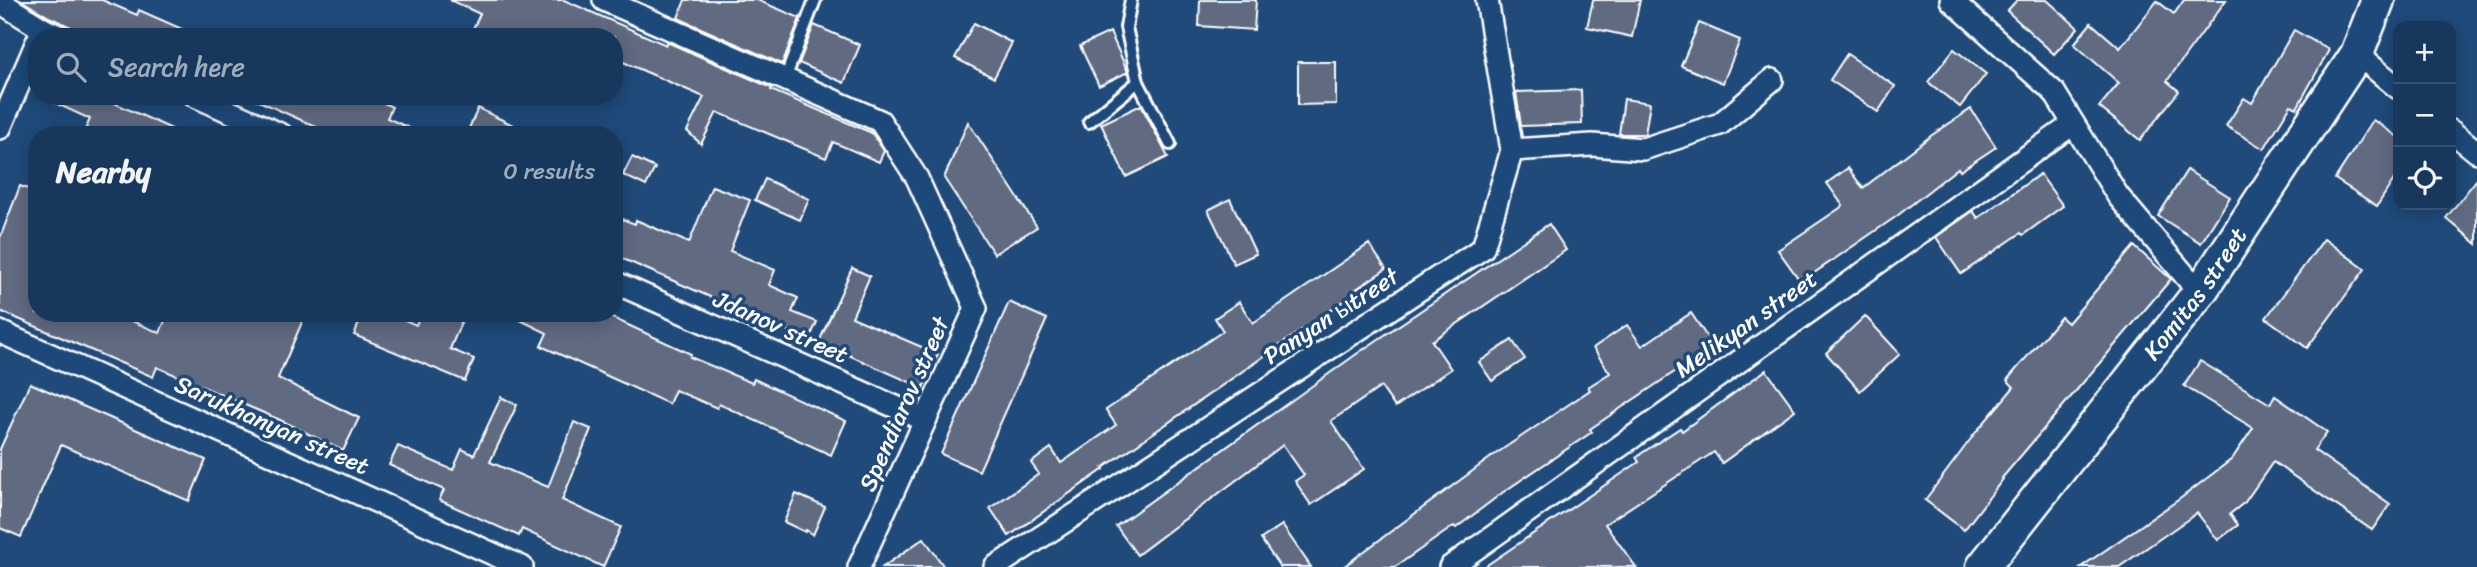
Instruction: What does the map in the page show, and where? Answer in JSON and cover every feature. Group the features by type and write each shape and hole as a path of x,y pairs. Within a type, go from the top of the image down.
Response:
{"main road":[{"name":"Komitas street","path":"1983,567 2199,292 2357,54 2378,0"}],"street":[{"name":"Spendiarov street","path":"604,0 880,121 917,178 976,308 859,567"},
{"name":"Panyan ыtreet","path":"995,567 1483,248 1511,150 1487,0"},
{"path":"1951,0 2054,92 2118,196 2199,292"},
{"path":"0,2 34,28"},
{"path":"2357,54 2393,84"},
{"path":"0,128 28,71"},
{"path":"1511,150 1592,145 1643,149 1720,124 1772,80"},
{"path":"215,105 262,126"},
{"name":"Melikyan street","path":"1450,567 2073,124"},
{"path":"2456,135 2477,152"},
{"name":"Jdanov street","path":"623,286 925,420"},
{"name":"Sarukhanyan street","path":"0,332 522,567"}],"lane":[{"path":"785,79 815,0"},
{"path":"1131,0 1126,27 1138,82 1170,144"},
{"path":"1088,122 1138,82"}],"building":[{"path":"21,0 102,0 137,15 139,10 180,28 73,28"},
{"path":"450,0 564,0 666,45 667,42 872,133 884,151 879,162 833,142 826,158 717,112 701,144 687,131 704,97 623,62 623,28 473,28 480,14"},
{"path":"685,0 757,0 800,18 782,64 678,18"},
{"path":"1200,0 1256,0 1254,30 1199,26"},
{"path":"1593,0 1640,0 1632,37 1587,27"},
{"path":"2017,0 2047,0 2078,28 2054,54 2007,11"},
{"path":"2184,0 2226,0 2167,81 2179,91 2140,140 2099,107 2119,83 2074,44 2091,23 2120,48 2157,1 2174,14"},
{"path":"974,23 1012,43 994,78 955,58"},
{"path":"1699,23 1740,40 1723,83 1681,66"},
{"path":"814,25 860,45 844,83 799,63"},
{"path":"2294,30 2329,50 2297,108 2291,105 2264,149 2226,126 2244,98 2252,103"},
{"path":"1110,32 1128,72 1099,86 1080,46"},
{"path":"1954,49 1986,74 1960,107 1928,82"},
{"path":"1847,54 1895,86 1878,112 1830,80"},
{"path":"1298,62 1336,62 1336,104 1298,105"},
{"path":"1581,90 1582,124 1521,126 1516,92"},
{"path":"1624,99 1650,103 1645,134 1619,134"},
{"path":"60,105 119,105 165,126 87,126 90,119"},
{"path":"268,105 388,105 392,107 387,118 405,126 314,126"},
{"path":"1141,105 1168,157 1126,177 1101,124"},
{"path":"478,108 515,126 470,126"},
{"path":"1971,109 1996,147 1960,171 1958,168 1897,216 1801,282 1778,250 1843,206 1827,183 1848,168 1863,188"},
{"path":"2373,120 2393,134 2393,181 2377,206 2335,179"},
{"path":"968,122 1037,227 994,254 944,178"},
{"path":"632,157 655,168 646,186 623,175"},
{"path":"2187,170 2230,197 2201,243 2158,216"},
{"path":"2040,174 2063,206 1961,274 1936,237 1973,211 1978,218"},
{"path":"765,179 809,199 800,220 755,200"},
{"path":"2477,179 2477,244 2446,218 2452,210 2456,210 2456,205"},
{"path":"20,186 28,189 28,322 134,322 160,333 164,322 302,322 278,378 359,418 343,451 280,420 157,367 153,377 0,311 0,238"},
{"path":"712,186 750,200 730,251 775,270 769,285 798,298 792,312 817,322 809,340 623,259 623,219 635,224 636,220 689,243"},
{"path":"1230,199 1256,254 1234,264 1208,210"},
{"path":"1549,224 1566,250 1432,341 1451,369 1395,407 1381,387 1331,421 1364,469 1311,505 1295,481 1304,475 1283,445 1137,555 1116,526 1358,353"},
{"path":"2324,239 2365,269 2307,348 2266,318"},
{"path":"1369,244 1386,269 1009,536 990,508 1039,474 1031,463 1051,448 1061,463 1116,425 1106,410 1223,331 1215,318 1239,302 1253,323"},
{"path":"2134,246 2171,279 2002,478 1964,530 1925,500 2014,387 2007,380 2061,317 2068,323"},
{"path":"852,268 870,276 852,317 938,354 923,388 819,342"},
{"path":"1009,302 1047,319 979,471 941,454"},
{"path":"1691,313 1713,346 1590,429 1592,432 1456,528 1454,526 1395,567 1343,567 1610,373 1593,348 1627,325 1642,346"},
{"path":"1865,316 1900,354 1860,391 1826,353"},
{"path":"359,322 409,322 416,325 417,322 461,322 450,349 474,359 465,381 354,335"},
{"path":"524,322 622,322 691,354 690,357 752,383 754,379 846,421 831,455 719,404 717,408 675,390 669,404 541,346 547,333"},
{"path":"1512,340 1525,359 1492,381 1479,362"},
{"path":"2200,361 2270,404 2275,396 2327,432 2314,450 2390,504 2372,530 2273,462 2245,502 2230,514 2238,525 2218,540 2197,513 2119,567 2081,567 2232,459 2253,428 2184,386"},
{"path":"1766,370 1795,410 1722,463 1714,452 1605,524 1636,567 1484,567 1639,462 1636,457 1680,428 1682,431"},
{"path":"30,383 206,460 189,501 61,445 21,537 0,528 0,449"},
{"path":"501,397 517,405 490,462 548,487 574,422 591,429 562,500 621,527 603,567 522,529 519,536 439,500 444,490 389,465 398,446 453,470 462,449 474,455"},
{"path":"796,494 825,507 813,535 784,522"},
{"path":"1282,525 1311,567 1280,567 1261,539"},
{"path":"924,538 944,567 883,567"}]}
